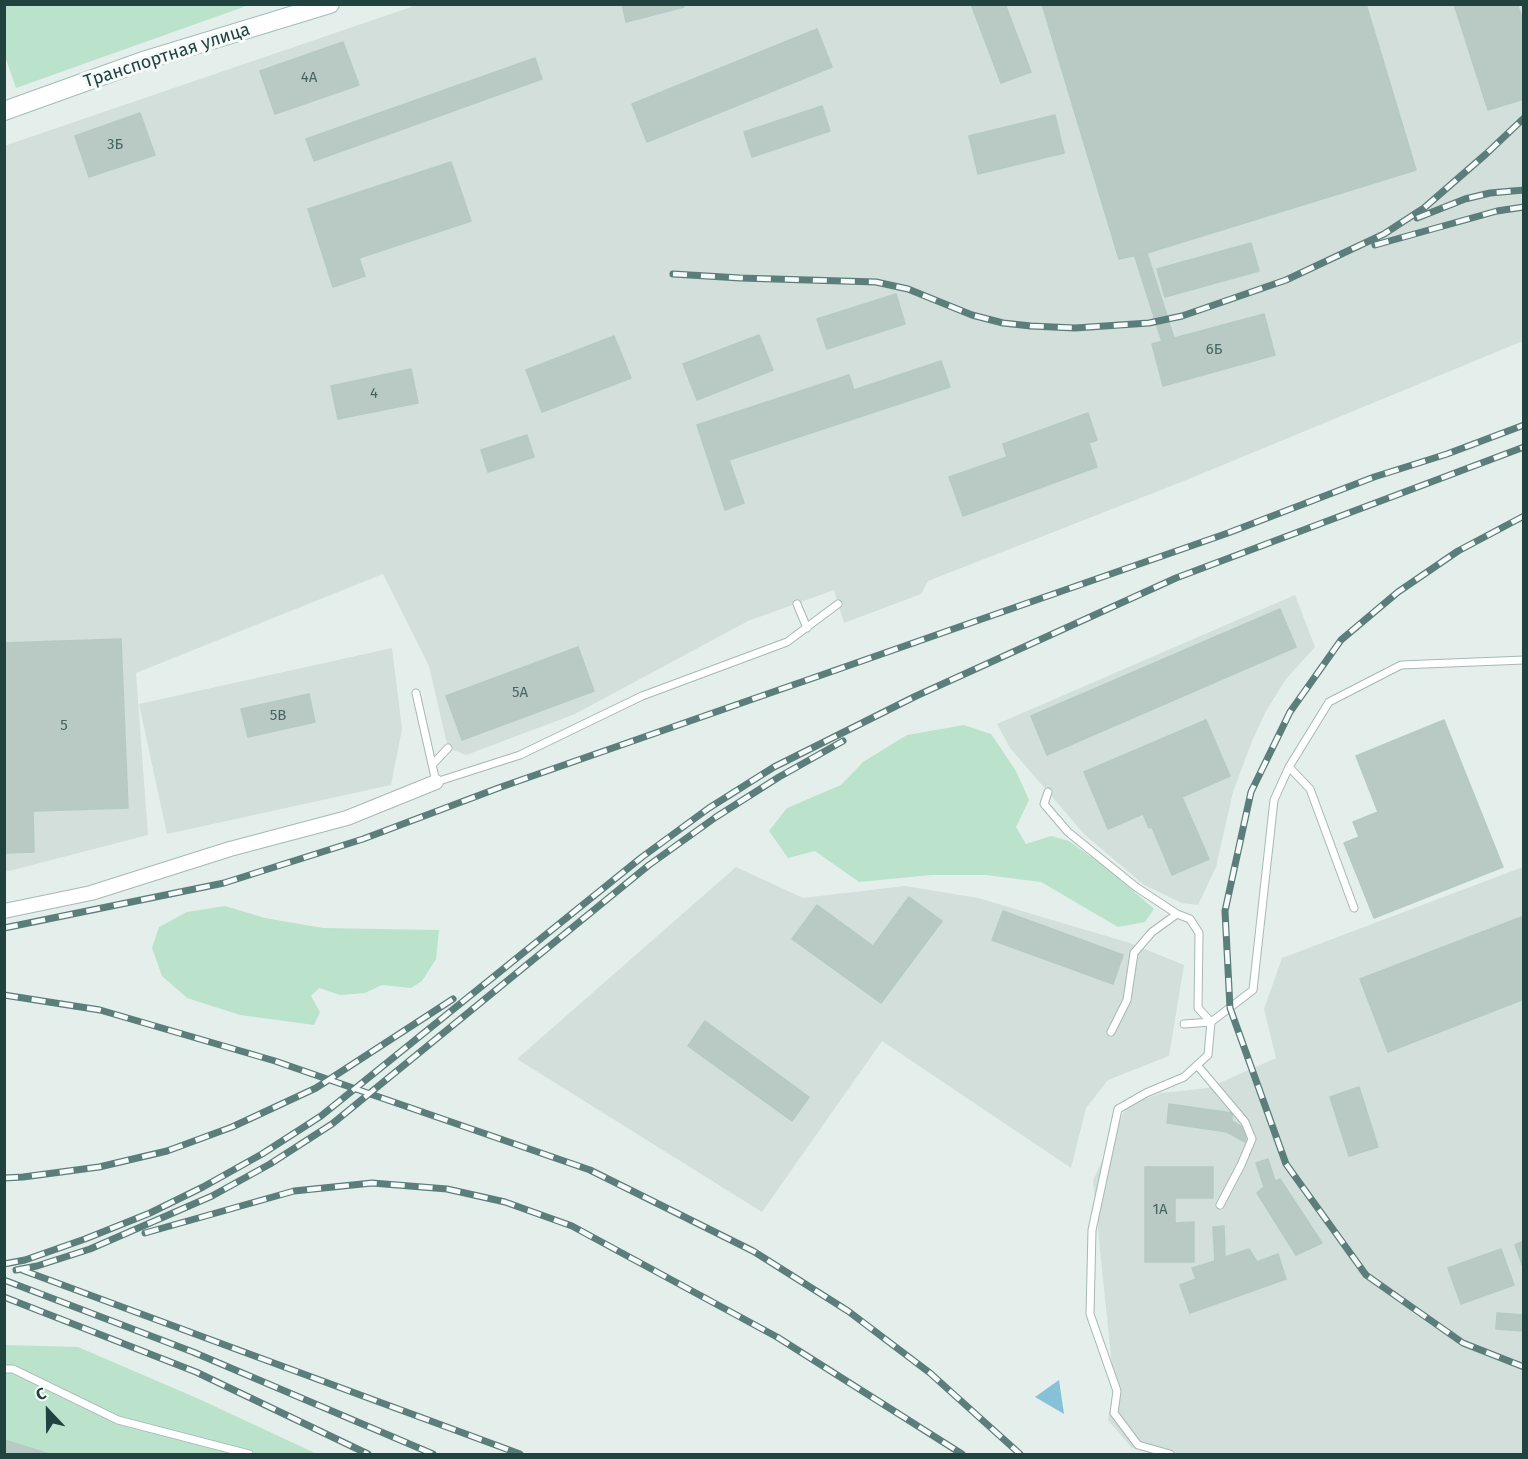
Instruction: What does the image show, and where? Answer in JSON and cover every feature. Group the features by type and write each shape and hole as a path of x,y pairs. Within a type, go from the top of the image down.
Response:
{"street":[{"name":"Транспортная улица","path":"4,111 146,60 330,4"},
{"path":"4,911 91,893 230,849 347,818 436,782"}],"lane":[{"path":"797,604 807,628"},
{"path":"416,693 436,782 520,755 642,696 787,642 838,604"},
{"path":"1184,1024 1211,1022 1253,990 1274,800 1289,767 1329,702 1401,664 1524,660"},
{"path":"433,764 448,748"},
{"path":"1289,767 1310,789 1354,908"},
{"path":"1048,792 1044,804 1068,832 1136,888 1177,914 1190,919 1199,933 1198,1008 1211,1022 1208,1055 1184,1077 1118,1109 1092,1230 1090,1314 1118,1391 1114,1413 1138,1445 1170,1455"},
{"path":"1111,1032 1127,1000 1134,953 1152,932 1177,914"},
{"path":"1197,1065 1245,1122 1252,1139 1220,1205"},
{"path":"4,1369 14,1369 118,1420 249,1455"}],"shaded area":[{"path":"417,5 1523,5 1523,341 1184,481 928,581 921,594 844,623 834,590 748,621 575,714 466,755 448,748 429,666 383,574 136,673 148,835 5,872 4,146"},
{"path":"1295,595 1315,647 1286,679 1266,711 1252,741 1233,792 1216,867 1198,905 1182,903 1144,885 1085,835 1010,748 997,724"},
{"path":"392,648 402,729 391,785 167,834 139,704"},
{"path":"736,867 803,898 905,886 978,898 1130,943 1184,965 1169,1056 1108,1080 1086,1108 1071,1168 882,1041 762,1212 517,1059"},
{"path":"1523,867 1523,1454 1154,1454 1132,1448 1108,1420 1114,1386 1093,1181 1127,1105 1162,1093 1208,1088 1276,1058 1264,1009 1282,958"}],"green space":[{"path":"5,4 249,5 16,88 5,56"},
{"path":"964,725 991,734 1016,771 1029,800 1016,827 1026,844 1051,836 1069,841 1109,870 1154,909 1145,922 1118,927 1041,882 986,875 932,875 859,882 815,851 788,858 769,831 787,808 841,785 863,762 907,735"},
{"path":"225,906 265,918 323,928 439,930 436,959 422,981 411,988 382,985 365,993 340,995 319,988 311,996 320,1012 314,1025 240,1015 187,998 162,976 152,948 159,927 187,912"},
{"path":"5,1345 78,1347 199,1399 317,1454 5,1454"}],"water":[{"path":"1059,1380 1064,1414 1035,1397"}],"building":[{"path":"622,4 683,4 684,7 626,22"},
{"path":"971,4 1005,4 1031,72 1001,83"},
{"path":"1042,4 1366,4 1416,170 1147,253 1119,259"},
{"path":"1454,4 1517,4 1524,23 1524,99 1488,110"},
{"path":"817,29 832,67 647,142 632,104"},
{"path":"343,42 359,85 275,114 260,71"},
{"path":"535,58 542,79 314,161 306,139"},
{"path":"822,106 830,131 752,157 744,132"},
{"path":"140,113 155,155 89,177 75,136"},
{"path":"1055,115 1064,153 978,174 969,136"},
{"path":"451,162 471,221 359,258 365,276 333,287 308,209"},
{"path":"1251,243 1259,271 1165,297 1157,269"},
{"path":"1147,253 1174,338 1162,342 1135,257"},
{"path":"896,294 905,324 827,349 817,319"},
{"path":"1264,314 1275,355 1163,386 1152,344"},
{"path":"759,335 773,370 697,400 683,364"},
{"path":"614,336 631,378 542,412 526,370"},
{"path":"941,361 950,387 729,460 744,503 725,510 697,425 849,375 854,390"},
{"path":"411,369 418,403 338,419 331,386"},
{"path":"1088,413 1097,440 1089,443 1097,467 963,516 949,477 1007,457 1003,444"},
{"path":"527,435 534,457 488,472 481,450"},
{"path":"1280,609 1296,647 1047,755 1031,716"},
{"path":"121,639 128,808 33,811 34,852 4,853 4,643"},
{"path":"578,647 594,691 462,740 446,696"},
{"path":"309,694 315,722 248,737 241,709"},
{"path":"1206,720 1230,776 1182,797 1209,859 1172,875 1152,827 1149,828 1143,814 1108,829 1084,772"},
{"path":"1444,720 1503,867 1374,918 1344,843 1359,837 1353,822 1378,812 1356,756"},
{"path":"909,897 942,921 881,1003 792,939 817,905 873,946"},
{"path":"1003,911 1123,955 1113,984 992,940"},
{"path":"1524,916 1524,999 1388,1052 1360,979"},
{"path":"705,1021 809,1097 792,1121 688,1046"},
{"path":"1359,1087 1378,1147 1349,1156 1330,1097"},
{"path":"1169,1104 1232,1113 1232,1121 1247,1130 1245,1142 1227,1132 1167,1123"},
{"path":"1268,1159 1275,1181 1280,1179 1322,1243 1296,1255 1257,1193 1264,1187 1256,1163"},
{"path":"1145,1167 1213,1167 1213,1198 1175,1198 1175,1223 1194,1222 1194,1262 1145,1262"},
{"path":"1224,1226 1225,1257 1249,1249 1257,1262 1278,1254 1286,1279 1190,1313 1180,1285 1196,1279 1192,1268 1215,1261 1213,1227"},
{"path":"1524,1241 1524,1267 1523,1267 1515,1245"},
{"path":"1501,1249 1514,1285 1461,1304 1448,1268"},
{"path":"1497,1313 1524,1315 1524,1331 1496,1329"},
{"path":"4,1440 49,1454 4,1454"}],"railway":[{"path":"673,274 876,282 908,289 972,315 1003,323 1031,326 1075,328 1149,323 1182,316 1286,280 1384,234 1424,208 1524,118"},
{"path":"1417,218 1465,199 1490,193 1524,190"},
{"path":"1375,245 1497,211 1524,207"},
{"path":"4,928 224,883 363,839 501,787 1228,533 1374,477 1447,454 1524,425"},
{"path":"4,1264 25,1260 150,1213 262,1154 321,1116 642,857 709,808 774,767 916,696 1176,578 1524,447"},
{"path":"1524,516 1458,551 1398,592 1341,640 1290,712 1251,792 1225,911 1230,1008 1286,1164 1366,1275 1463,1343 1524,1367"},
{"path":"16,1270 37,1266 90,1249 212,1196 270,1164 332,1124 649,865 716,817 779,777 843,741"},
{"path":"4,995 100,1010 275,1061 590,1170 753,1251 848,1311 930,1373 1020,1454"},
{"path":"4,1178 99,1167 167,1151 232,1127 316,1088 453,999"},
{"path":"145,1233 294,1191 372,1183 447,1189 505,1202 572,1226 777,1337 962,1454"},
{"path":"22,1270 520,1454"},
{"path":"4,1280 193,1352 433,1454"},
{"path":"4,1297 196,1372 368,1454"}]}
